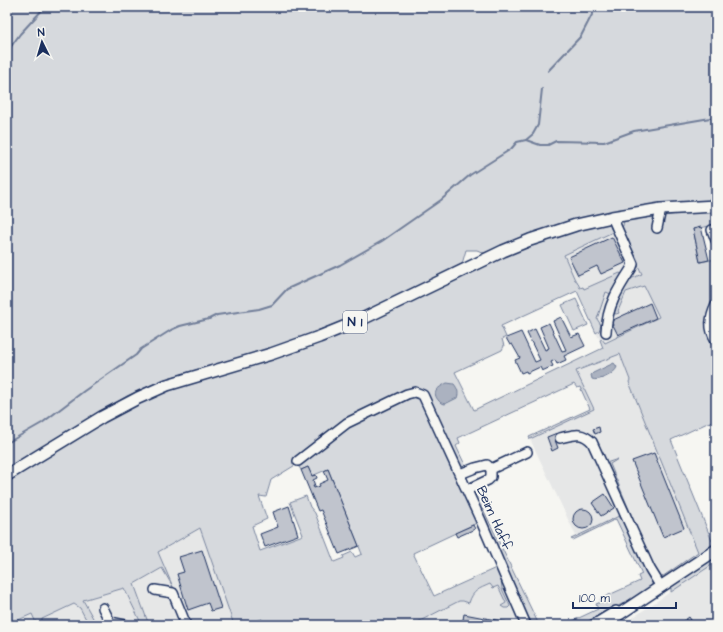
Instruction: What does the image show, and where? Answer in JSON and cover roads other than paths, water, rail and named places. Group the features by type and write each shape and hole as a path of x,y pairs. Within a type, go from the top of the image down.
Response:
{"main road":[{"name":"N 1","path":"7,475 102,416 161,387 272,354 356,322 503,251 530,240 570,227 612,216 661,209 716,206"},
{"path":"603,625 716,550"}],"street":[{"path":"657,228 661,209"},
{"path":"606,332 606,321 614,297 632,269 633,264 612,216"},
{"path":"712,230 716,240"},
{"path":"716,305 710,323 711,332 716,340"},
{"name":"Beim Haff","path":"298,461 347,423 407,394 415,392 423,395 460,474 526,625"},
{"path":"560,438 575,434 585,435 592,442 650,569 661,587"},
{"path":"491,469 527,452"},
{"path":"460,474 483,465 487,465 491,469 491,478 467,490"},
{"path":"155,590 172,593 186,625"},
{"path":"593,625 612,612 642,600"},
{"path":"103,608 110,622 125,625"}],"waterway":[{"path":"7,52 20,34 45,7"},
{"path":"548,71 581,36 596,7"},
{"path":"7,443 42,423 84,391 136,355 141,349 171,330 180,326 209,319 217,315 259,309 272,305 287,289 340,265 382,241 441,200 470,175 511,149 517,142 526,140 533,134 538,125 542,89"},
{"path":"526,140 540,145 548,145 556,141 604,142 634,131 716,117"}]}
